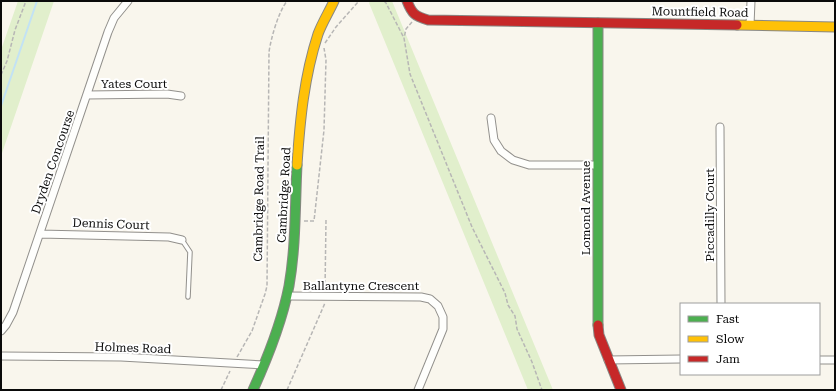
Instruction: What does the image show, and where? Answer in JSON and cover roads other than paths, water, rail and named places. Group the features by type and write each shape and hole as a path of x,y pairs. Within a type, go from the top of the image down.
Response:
{"street":[{"name":"Dryden Concourse","path":"1,331 13,312 111,24 128,1"},
{"name":"Cambridge Road","path":"253,390 264,365 287,296 291,272 299,132 303,96 310,61 316,42 334,1"},
{"name":"Mountfield Road","path":"406,1 413,14 417,17 428,20 835,27"},
{"path":"750,25 751,1"},
{"name":"Lomond Avenue","path":"598,23 598,321 599,335 621,390"},
{"name":"Yates Court","path":"87,95 167,94 181,96"},
{"path":"491,118 494,140 501,151 513,160 529,165 598,165"},
{"name":"Piccadilly Court","path":"720,127 721,303"},
{"name":"Dennis Court","path":"40,234 169,237 182,240"},
{"name":"Ballantyne Crescent","path":"287,296 421,297 430,299 438,306 443,316 443,329 418,390"},
{"name":"Holmes Road","path":"1,356 121,357 264,365"},
{"path":"608,360 680,359"},
{"path":"820,360 835,360"}],"lane":[{"path":"182,240 190,252 188,297"}],"waterway":[{"path":"1,106 37,1"}]}
